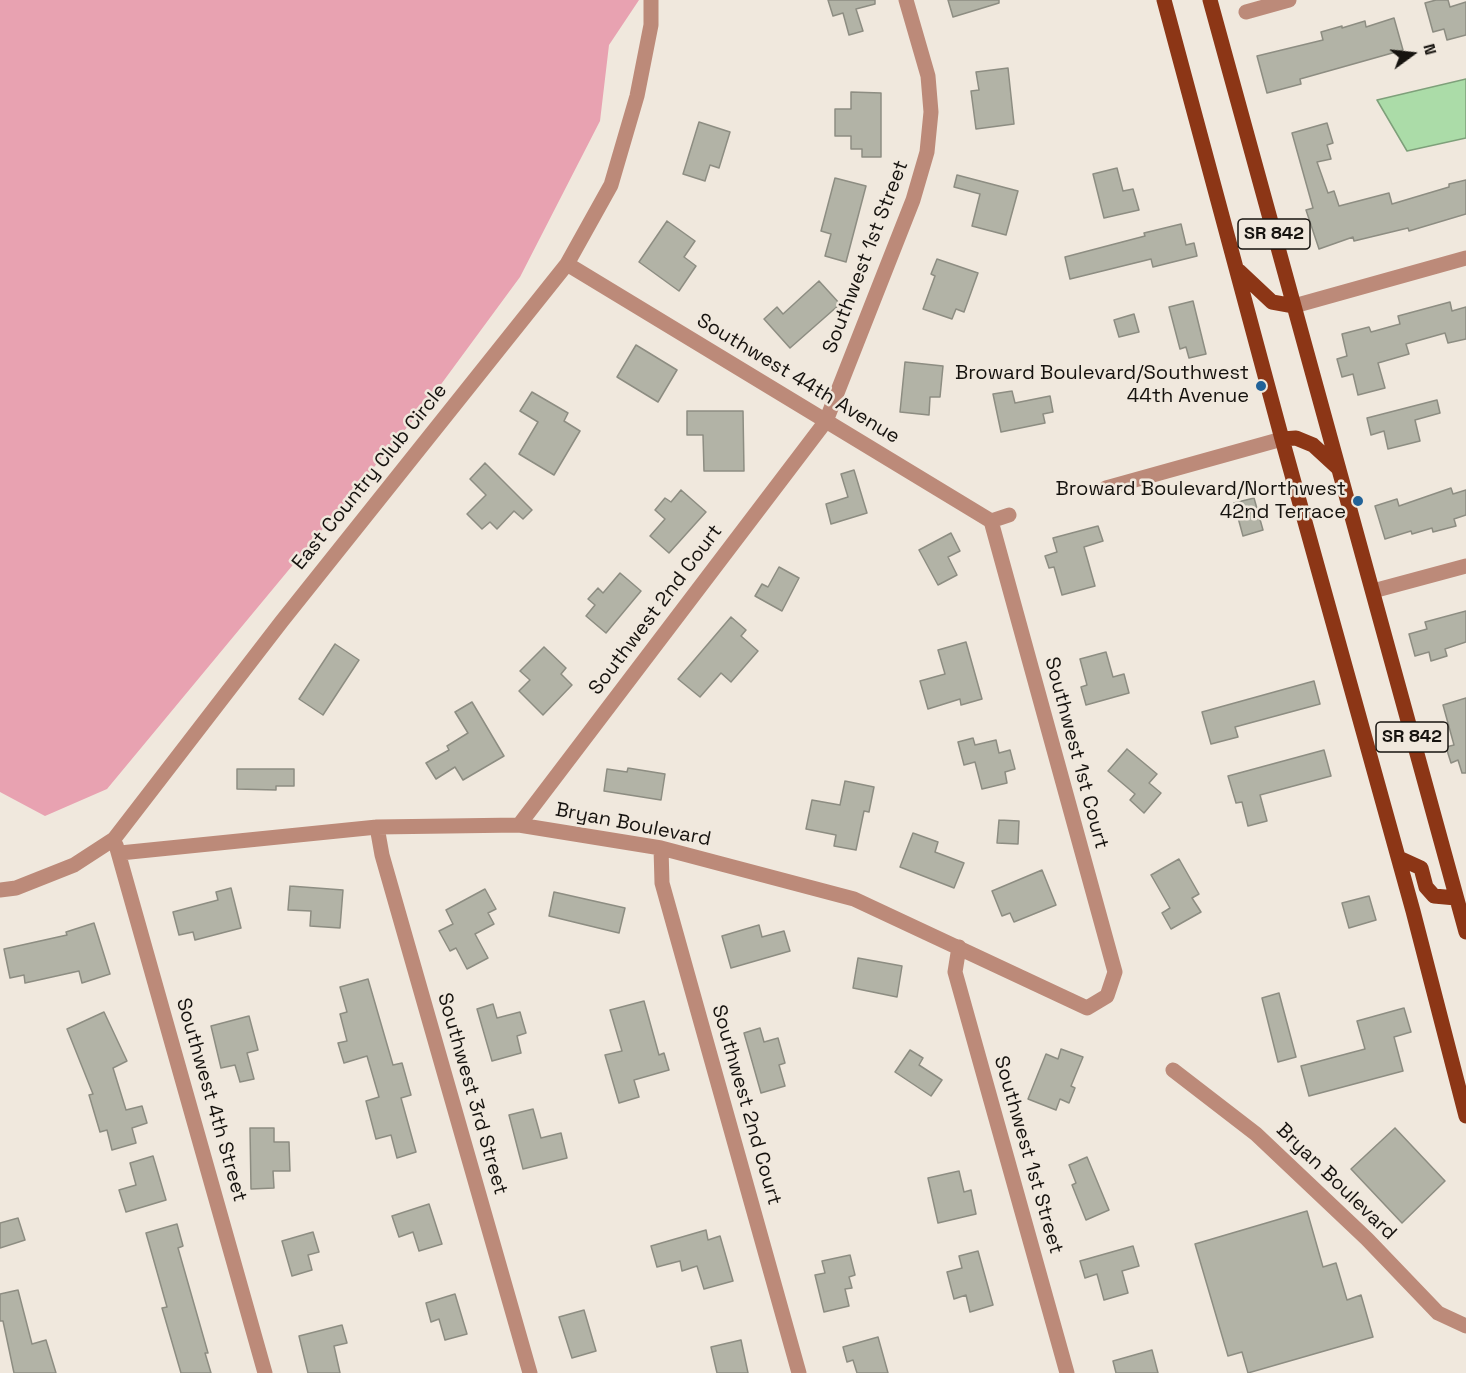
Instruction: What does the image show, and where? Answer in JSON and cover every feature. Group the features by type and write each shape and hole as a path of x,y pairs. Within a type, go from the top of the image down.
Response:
{"main road":[{"name":"SR 842","path":"1164,0 1282,439 1399,858 1466,1116"},
{"name":"SR 842","path":"1210,0 1372,591 1461,896 1466,932"},
{"path":"1237,269 1272,302 1294,306"},
{"path":"1282,439 1296,438 1313,445 1338,468"},
{"path":"1399,858 1420,868 1426,887 1434,896 1461,896"}],"street":[{"name":"East Country Club Circle","path":"0,890 16,888 117,846 282,621 567,264 610,185 638,96 651,25 651,0"},
{"name":"Southwest 1st Street","path":"826,421 913,200 927,152 930,112 928,76 906,0"},
{"path":"1246,12 1289,0"},
{"path":"1294,306 1466,258"},
{"name":"Southwest 44th Avenue","path":"567,264 991,521"},
{"name":"Southwest 2nd Court","path":"519,825 826,421"},
{"path":"1106,488 1282,439"},
{"path":"991,521 1009,515"},
{"name":"Southwest 1st Court","path":"991,521 1115,972 1107,996"},
{"path":"1372,591 1466,566"},
{"name":"Bryan Boulevard","path":"117,846 377,827 519,825 662,848 854,899 1087,1008 1107,996"},
{"name":"Southwest 3rd Street","path":"377,827 382,855 530,1373"},
{"name":"Southwest 4th Street","path":"117,846 265,1373"},
{"name":"Southwest 2nd Court","path":"662,848 662,883 799,1373"},
{"name":"Southwest 1st Street","path":"958,948 955,972 1067,1373"},
{"name":"Bryan Boulevard","path":"1173,1070 1256,1134 1367,1239 1438,1313 1466,1326"}],"shaded area":[{"path":"0,0 639,0 609,45 600,121 520,277 428,402 107,789 45,816 0,792"},
{"path":"1466,79 1466,138 1407,151 1377,100"}],"building":[{"path":"828,0 875,0 875,4 856,9 863,31 849,35 843,13 833,16"},
{"path":"948,0 999,0 999,3 953,17"},
{"path":"1448,0 1450,7 1466,2 1466,35 1447,40 1444,29 1433,32 1425,3"},
{"path":"1394,18 1403,50 1300,79 1301,84 1267,93 1257,56 1323,40 1321,32 1342,26 1342,28 1365,21 1366,27"},
{"path":"1008,68 1014,124 976,129 971,91 979,90 976,72"},
{"path":"851,92 881,93 881,157 862,157 862,149 851,149 851,136 835,136 835,109 851,109"},
{"path":"699,122 730,132 719,168 710,165 705,181 683,174"},
{"path":"1327,123 1333,143 1327,145 1331,159 1317,162 1328,193 1334,191 1339,206 1389,193 1392,204 1466,180 1466,214 1409,231 1408,228 1354,241 1353,237 1319,249 1306,210 1313,208 1292,133"},
{"path":"1117,168 1123,191 1133,189 1139,210 1104,218 1093,174"},
{"path":"957,175 1018,191 1006,235 972,226 980,194 954,187"},
{"path":"835,178 866,186 846,262 825,256 831,234 821,231"},
{"path":"667,221 695,241 684,257 696,266 679,291 639,262"},
{"path":"1181,224 1186,245 1194,243 1197,256 1153,267 1151,259 1070,279 1065,257"},
{"path":"937,259 978,273 964,312 956,309 952,319 923,309 935,276 931,274"},
{"path":"819,281 840,304 790,348 764,319 777,307 783,314"},
{"path":"1193,301 1206,354 1189,358 1186,347 1180,349 1169,307"},
{"path":"1450,302 1452,311 1466,307 1466,339 1448,343 1445,333 1406,344 1409,354 1378,363 1385,388 1358,395 1353,374 1342,377 1337,359 1347,356 1342,334 1369,327 1371,332 1400,324 1398,316"},
{"path":"1134,314 1139,332 1119,337 1114,320"},
{"path":"636,345 677,370 658,402 617,377"},
{"path":"905,362 943,366 940,397 930,397 929,415 900,412"},
{"path":"1012,391 1015,403 1050,396 1053,412 1043,414 1045,423 1001,432 993,394"},
{"path":"532,392 568,413 564,421 580,431 554,475 519,454 538,422 520,411"},
{"path":"1437,400 1440,413 1415,420 1420,441 1388,449 1384,431 1371,435 1367,418"},
{"path":"687,411 743,411 744,471 704,471 703,435 687,435"},
{"path":"485,463 532,510 523,519 514,511 497,529 490,522 482,529 467,514 486,495 470,479"},
{"path":"854,470 867,513 831,524 826,504 848,497 841,474"},
{"path":"1451,488 1453,494 1466,490 1466,515 1454,519 1456,526 1433,532 1432,528 1412,534 1411,531 1385,539 1375,506 1397,499 1399,506"},
{"path":"681,490 706,512 669,553 650,536 665,519 655,510 665,498 671,502"},
{"path":"1254,498 1263,530 1243,536 1234,503"},
{"path":"1098,526 1103,541 1084,547 1095,586 1062,595 1054,567 1049,568 1045,556 1057,552 1053,538"},
{"path":"951,533 960,551 948,557 957,575 938,585 919,550"},
{"path":"779,567 799,578 782,611 755,596 762,584 768,587"},
{"path":"620,573 641,591 606,633 586,616 595,605 588,599 598,588 603,593"},
{"path":"1466,611 1466,642 1445,649 1447,656 1431,661 1429,652 1415,656 1409,634 1427,629 1425,622"},
{"path":"731,617 746,630 741,636 758,651 731,682 721,673 700,697 678,679"},
{"path":"966,642 982,699 961,705 960,699 928,709 920,681 945,674 938,650"},
{"path":"335,644 359,660 323,715 299,699"},
{"path":"544,647 566,668 561,674 572,685 543,715 519,691 530,680 520,671"},
{"path":"1106,652 1113,677 1124,674 1129,693 1086,705 1081,687 1087,685 1080,659"},
{"path":"1314,681 1320,704 1235,727 1238,737 1211,744 1202,712"},
{"path":"1466,698 1466,773 1462,773 1458,760 1451,763 1446,747 1454,745 1443,705"},
{"path":"472,702 504,756 463,780 455,767 436,779 426,763 449,750 447,746 468,733 455,712"},
{"path":"973,738 975,745 996,740 999,753 1010,750 1015,769 1005,772 1007,783 982,789 975,762 964,765 958,742"},
{"path":"1127,749 1157,774 1149,783 1161,793 1144,813 1130,800 1135,794 1108,771"},
{"path":"1324,750 1331,776 1260,795 1267,821 1248,826 1242,802 1236,803 1228,776"},
{"path":"628,768 665,774 661,800 604,791 607,769 627,772"},
{"path":"237,769 294,769 294,786 276,786 276,790 237,789"},
{"path":"845,781 874,787 869,812 864,811 856,850 834,846 836,835 806,829 812,800 840,805"},
{"path":"999,820 1019,821 1018,844 997,843"},
{"path":"913,833 938,842 935,852 964,863 954,888 900,867"},
{"path":"1179,859 1199,894 1192,898 1201,912 1171,929 1162,913 1170,908 1151,875"},
{"path":"1042,870 1056,905 1014,922 1010,913 1002,916 992,891"},
{"path":"290,886 343,890 340,928 310,926 311,911 288,910"},
{"path":"231,888 241,928 195,940 193,932 179,935 173,912 218,900 216,892"},
{"path":"485,889 496,909 488,913 494,924 475,934 488,958 467,969 456,948 450,951 439,931 453,924 446,910"},
{"path":"554,892 625,908 619,933 549,916"},
{"path":"1369,896 1376,920 1349,928 1342,903"},
{"path":"94,923 110,974 82,983 79,971 25,983 24,975 10,978 4,949 67,935 66,932"},
{"path":"759,925 762,937 784,931 790,951 731,968 722,936"},
{"path":"858,958 902,966 897,997 853,988"},
{"path":"368,979 393,1065 402,1063 411,1095 401,1098 416,1152 397,1158 391,1135 376,1139 366,1101 379,1097 367,1056 344,1063 338,1043 347,1041 340,1014 347,1012 340,987"},
{"path":"1279,993 1296,1057 1278,1062 1262,998"},
{"path":"644,1001 659,1055 664,1053 669,1070 634,1080 639,1097 619,1103 605,1055 622,1051 610,1010"},
{"path":"493,1004 497,1018 520,1012 526,1033 517,1036 521,1053 492,1061 477,1009"},
{"path":"1404,1008 1411,1032 1394,1037 1403,1071 1309,1096 1301,1066 1365,1049 1357,1021"},
{"path":"104,1012 127,1061 113,1068 126,1110 142,1106 147,1123 132,1128 136,1143 112,1150 107,1130 100,1132 89,1095 93,1094 67,1029"},
{"path":"249,1016 258,1050 247,1053 254,1079 240,1082 235,1065 221,1068 211,1026"},
{"path":"760,1028 764,1042 778,1038 785,1063 779,1065 785,1086 761,1093 744,1033"},
{"path":"1061,1049 1083,1057 1071,1086 1075,1088 1069,1103 1060,1099 1056,1110 1028,1099 1046,1054 1058,1059"},
{"path":"910,1050 923,1058 919,1065 942,1080 931,1096 895,1072"},
{"path":"533,1109 541,1138 561,1133 567,1158 523,1169 509,1115"},
{"path":"250,1128 274,1128 274,1142 289,1142 290,1171 273,1171 274,1188 251,1189"},
{"path":"1395,1128 1445,1181 1402,1223 1351,1169"},
{"path":"153,1156 166,1200 126,1212 119,1190 136,1185 130,1163"},
{"path":"1087,1157 1109,1210 1086,1220 1072,1185 1076,1183 1069,1165"},
{"path":"959,1171 964,1192 971,1190 976,1214 938,1223 928,1178"},
{"path":"429,1204 442,1244 419,1251 413,1232 399,1237 392,1216"},
{"path":"1307,1211 1323,1267 1336,1263 1347,1300 1361,1295 1373,1337 1248,1373 1242,1352 1228,1356 1195,1244"},
{"path":"18,1218 25,1240 0,1248 0,1223"},
{"path":"177,1224 183,1246 178,1248 208,1353 205,1353 211,1373 181,1373 162,1308 167,1307 146,1233"},
{"path":"706,1230 708,1240 720,1236 733,1281 704,1289 697,1266 682,1271 680,1261 657,1267 651,1246"},
{"path":"313,1232 319,1252 308,1255 312,1270 292,1276 282,1241"},
{"path":"1133,1246 1139,1266 1122,1271 1128,1293 1104,1300 1097,1274 1085,1278 1080,1261"},
{"path":"978,1251 993,1305 970,1312 966,1295 954,1299 947,1272 962,1268 959,1256"},
{"path":"850,1255 855,1275 849,1277 852,1288 845,1289 849,1306 824,1312 815,1275 825,1273 822,1261"},
{"path":"18,1290 32,1344 46,1340 56,1373 14,1373 3,1321 0,1321 0,1294"},
{"path":"455,1294 467,1334 445,1340 439,1319 431,1322 426,1303"},
{"path":"584,1310 596,1351 572,1358 559,1317"},
{"path":"342,1325 347,1343 334,1346 340,1373 308,1373 299,1336"},
{"path":"878,1337 888,1373 857,1373 853,1360 847,1362 843,1347"},
{"path":"741,1340 748,1373 717,1373 711,1347"},
{"path":"1152,1350 1158,1373 1116,1373 1113,1361"}],"place":[{"name":"Broward Boulevard/Southwest 44th Avenue","path":"1261,386"},
{"name":"Broward Boulevard/Northwest 42nd Terrace","path":"1358,501"}]}
